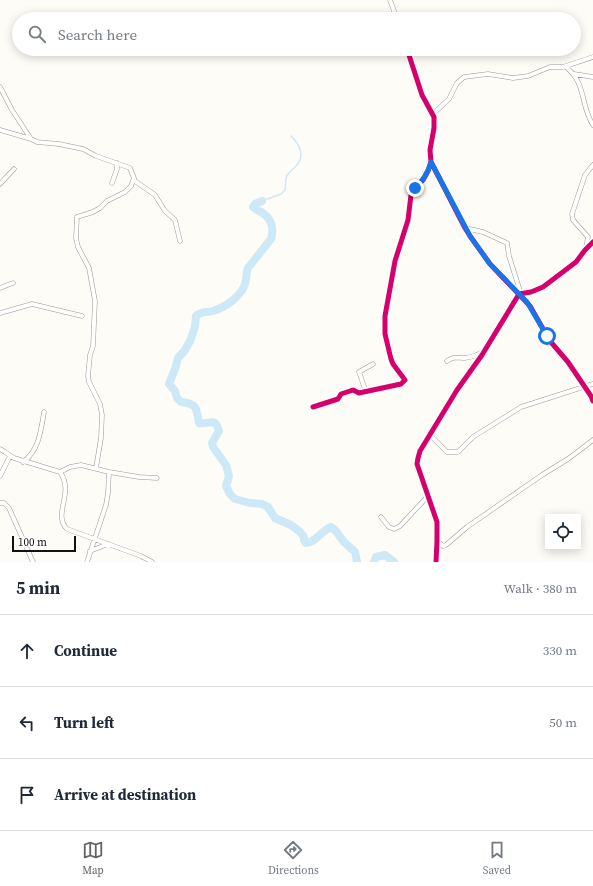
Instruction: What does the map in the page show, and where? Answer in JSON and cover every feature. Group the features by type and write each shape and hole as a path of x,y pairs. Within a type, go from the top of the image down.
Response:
{"street":[{"path":"390,0 394,12"},
{"path":"409,56 422,95 433,114 435,123 430,150 431,162 465,228 490,264 530,306 550,341 568,362 591,396 593,402"},
{"path":"433,114 450,99 457,83 464,77 488,74 518,78 535,74 550,67 566,67 593,57"},
{"path":"566,67 574,74 582,92 588,116 593,125"},
{"path":"574,74 593,77"},
{"path":"0,87 12,110 31,139"},
{"path":"0,130 37,142 59,144 83,149 96,156 130,168 138,184 148,189 158,197 165,211 175,220 180,241"},
{"path":"313,407 338,399 342,394 353,390 358,393 366,392 401,384 405,380 391,359 385,334 385,316 396,261 408,220 412,192 423,180 431,162"},
{"path":"112,183 117,169 117,163"},
{"path":"585,249 588,236 573,220 572,214 585,176 593,165"},
{"path":"0,184 14,169"},
{"path":"96,468 102,438 102,415 100,404 89,382 88,376 90,355 94,346 96,311 89,268 78,247 76,238 77,217 93,212 107,201 125,192 131,186 134,178"},
{"path":"465,228 483,232 507,243 509,256 520,294"},
{"path":"436,562 437,522 417,464 420,451 457,390 485,350 520,294 531,292 543,287 576,262 585,249 593,242"},
{"path":"0,288 13,283"},
{"path":"0,313 32,304 82,316"},
{"path":"446,361 454,357 461,358 473,356 485,350"},
{"path":"366,392 359,372 373,364"},
{"path":"430,435 447,452 458,452 473,437 516,410 593,384"},
{"path":"23,462 29,458 34,450 44,412"},
{"path":"437,541 443,546 446,545 467,527 542,475 568,459 593,440"},
{"path":"0,449 23,462 60,472 78,465 108,472 156,478"},
{"path":"0,476 10,456"},
{"path":"60,472 64,479 66,495 61,514 62,524 67,529 141,556 152,562"},
{"path":"87,562 106,505 108,493 108,472"},
{"path":"381,517 389,527 394,529 400,526 428,496"},
{"path":"0,503 4,503 9,508 33,562"},
{"path":"90,551 108,544"}],"waterway":[{"path":"262,201 281,194 285,190 287,177 300,160 300,148 291,136"},
{"path":"262,201 255,204 253,207 267,216 271,222 271,239 248,268 245,285 234,300 223,307 213,311 200,313 196,316 195,327 190,341 178,358 169,384 181,402 191,404 195,408 199,423 214,422 216,424 219,431 212,443 213,447 226,465 229,476 226,486 230,494 235,499 250,503 262,504 268,507 275,518 291,525 300,532 306,543 312,541 331,527 355,552 357,562"},
{"path":"374,562 376,557 385,555 394,562"}],"cycle path":[{"path":"409,56 422,95 434,117 434,128 430,150 431,162 465,228 490,264 530,306 550,341 568,362 593,401"},
{"path":"313,407 338,399 341,394 353,390 359,393 401,384 405,380 391,359 385,334 385,316 395,261 408,220 411,195 415,188 423,180 431,162"},
{"path":"436,562 437,522 417,464 420,451 457,390 482,355 519,294 531,292 543,287 576,262 593,242"}],"route":[{"path":"415,188 423,180 431,162 470,236 490,264 527,302 547,336"}]}
